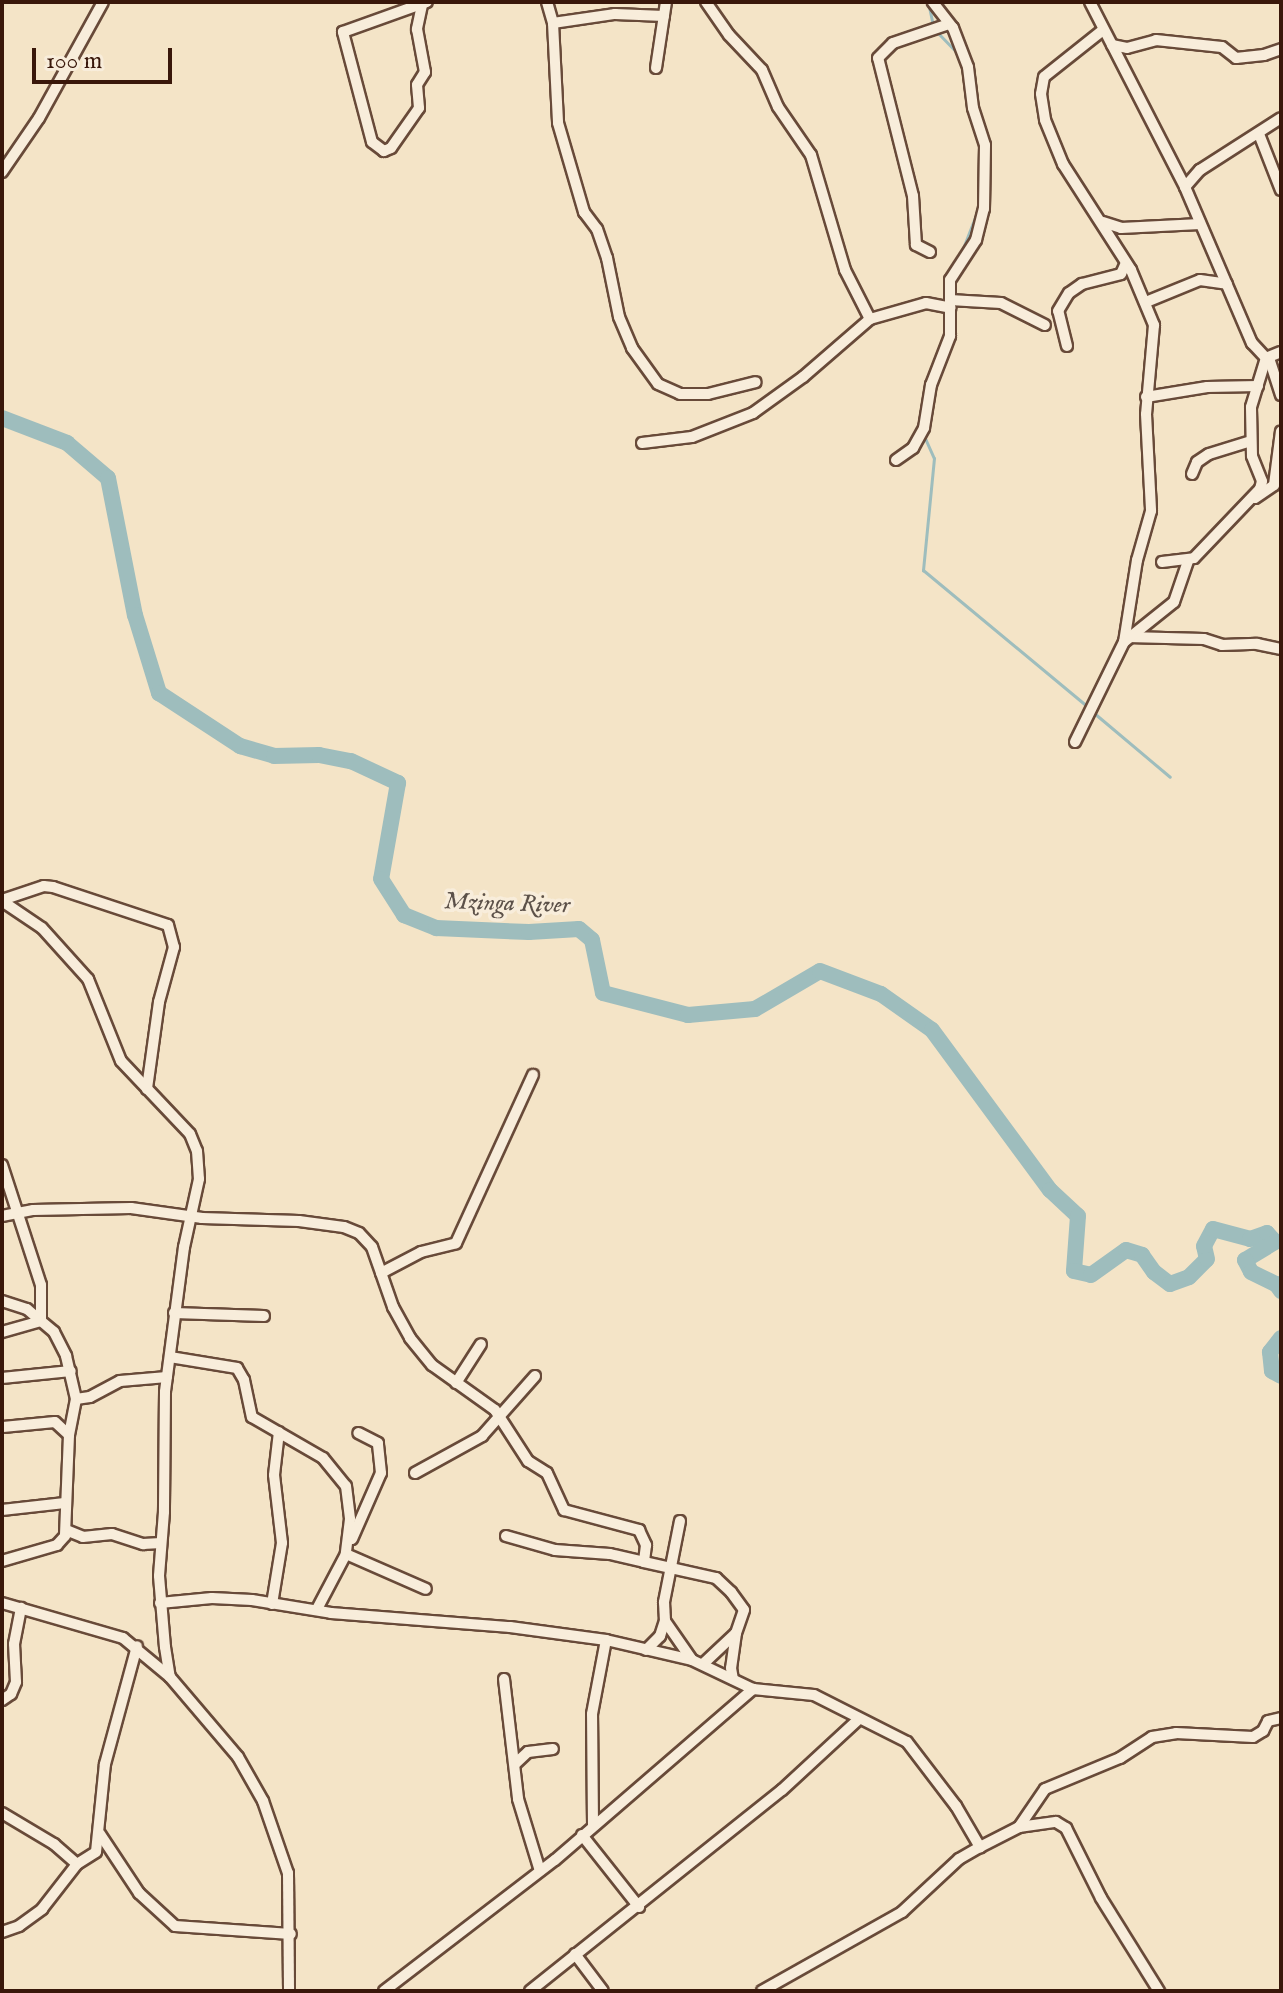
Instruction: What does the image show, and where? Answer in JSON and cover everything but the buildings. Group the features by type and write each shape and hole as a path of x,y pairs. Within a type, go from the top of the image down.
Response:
{"street":[{"path":"2,172 39,118 103,2"},
{"path":"547,2 553,23 558,123 584,212 597,229 607,258 619,317 632,348 658,384 680,394 708,394 756,382"},
{"path":"656,68 666,2"},
{"path":"706,2 729,35 762,70 778,107 811,155 845,270 870,319"},
{"path":"896,460 913,448 924,428 931,385 950,336 952,277 979,232 986,163 983,136 973,108 968,67 949,24 933,2"},
{"path":"1090,2 1185,187 1252,343 1268,358 1281,395"},
{"path":"424,3 417,29 425,72 417,85 419,108 391,148 384,151 372,142 343,32 375,22 396,10 424,3"},
{"path":"553,23 615,14 664,16"},
{"path":"930,252 916,245 913,196 878,58 893,43 949,24"},
{"path":"1075,742 1126,639 1137,560 1151,511 1146,397 1154,334 1146,302 1101,221 1063,164 1045,120 1041,89 1044,77 1103,30"},
{"path":"1112,45 1127,48 1156,40 1222,47 1236,58 1264,55 1281,49"},
{"path":"1185,187 1200,170 1281,118"},
{"path":"1259,134 1281,190"},
{"path":"1101,221 1121,228 1200,224"},
{"path":"1067,346 1058,310 1069,293 1082,284 1121,274 1126,263"},
{"path":"1146,302 1200,280 1227,284"},
{"path":"642,443 692,437 753,413 803,377 870,319 926,303 1001,303 1045,325"},
{"path":"1126,639 1174,602 1188,561 1249,501 1262,483 1253,462 1251,407 1268,358 1281,352"},
{"path":"1146,397 1207,387 1258,386"},
{"path":"1249,501 1274,485 1281,431"},
{"path":"1192,474 1197,462 1209,454 1251,441"},
{"path":"1162,562 1188,561"},
{"path":"1126,639 1204,639 1222,645 1257,644 1281,649"},
{"path":"2,900 44,886 53,887 168,925 174,947 159,1002 147,1089"},
{"path":"2,900 42,928 88,979 121,1061 194,1140 200,1166 189,1217 167,1377 160,1603 170,1677"},
{"path":"381,1273 421,1252 456,1243 533,1075"},
{"path":"2,1165 41,1285 41,1321"},
{"path":"2,1216 16,1212 131,1208 189,1217 284,1220 344,1227 367,1239 393,1307 410,1338 432,1365 501,1419 528,1461 547,1473 560,1506 573,1514 639,1530 646,1545 644,1562"},
{"path":"2,1301 27,1309 60,1342 71,1371 76,1399 69,1435 66,1530 57,1545 2,1561"},
{"path":"174,1313 264,1316"},
{"path":"2,1332 41,1321"},
{"path":"456,1383 481,1344"},
{"path":"170,1357 237,1368 244,1380 252,1417 323,1458 341,1477 349,1497 347,1551"},
{"path":"2,1378 71,1371"},
{"path":"415,1473 471,1445 501,1419 535,1376"},
{"path":"76,1399 90,1397 120,1381 167,1377"},
{"path":"3,1427 47,1421 55,1422 69,1435"},
{"path":"272,1604 282,1543 274,1484 279,1432"},
{"path":"317,1609 347,1551 381,1473 378,1443 358,1433"},
{"path":"2,1510 65,1503"},
{"path":"680,1521 663,1611 665,1621 693,1659"},
{"path":"66,1530 83,1537 112,1534 143,1544 161,1543"},
{"path":"506,1536 555,1550 610,1554 716,1578 744,1610 736,1633 731,1668 733,1679"},
{"path":"347,1551 426,1589"},
{"path":"160,1603 212,1598 606,1640 693,1659 753,1689 814,1695 907,1742 956,1806 980,1847"},
{"path":"2,1603 123,1638 137,1646 170,1677 238,1757 259,1793 288,1873 291,1934 289,1991"},
{"path":"2,1700 11,1694 16,1682 14,1644 21,1608"},
{"path":"646,1650 660,1636 665,1621"},
{"path":"693,1659 714,1653 736,1633"},
{"path":"593,1825 592,1714 606,1640"},
{"path":"2,1932 19,1926 42,1909 77,1864 96,1852 105,1764 137,1646"},
{"path":"693,1659 714,1653"},
{"path":"504,1679 518,1799 540,1871"},
{"path":"384,1991 540,1871 753,1689"},
{"path":"1019,1827 1028,1809 1045,1789 1120,1758 1152,1737 1176,1733 1253,1737 1263,1731 1268,1721 1281,1718"},
{"path":"530,1991 782,1790 859,1719"},
{"path":"516,1763 528,1752 553,1749"},
{"path":"2,1813 54,1844 77,1864"},
{"path":"762,1991 902,1912 959,1859 1019,1827 1056,1822 1066,1828 1101,1898 1159,1991"},
{"path":"100,1834 139,1893 175,1926 291,1934"},
{"path":"582,1835 639,1907"},
{"path":"575,1954 603,1991"}],"waterway":[{"path":"928,2 933,25"},
{"path":"937,32 959,55"},
{"path":"960,256 979,207"},
{"name":"Mzinga River","path":"2,418 67,443 108,478 135,615 159,693 240,746 274,756 319,755 351,761 398,783 381,879 404,915 436,928 529,932 579,929 592,940 603,993 688,1015 755,1009 820,971 881,994 932,1030 1050,1190 1078,1216 1074,1271 1091,1275 1126,1250 1142,1255 1154,1272 1170,1284 1189,1277 1207,1259 1204,1246 1213,1229 1250,1239 1267,1233 1275,1242 1245,1260 1251,1272 1276,1284 1281,1291"},
{"path":"924,436 934,458 923,570 1089,708"},
{"path":"1094,713 1170,777"},
{"name":"Mzinga River","path":"1281,1338 1270,1352 1272,1371 1281,1376"}]}
